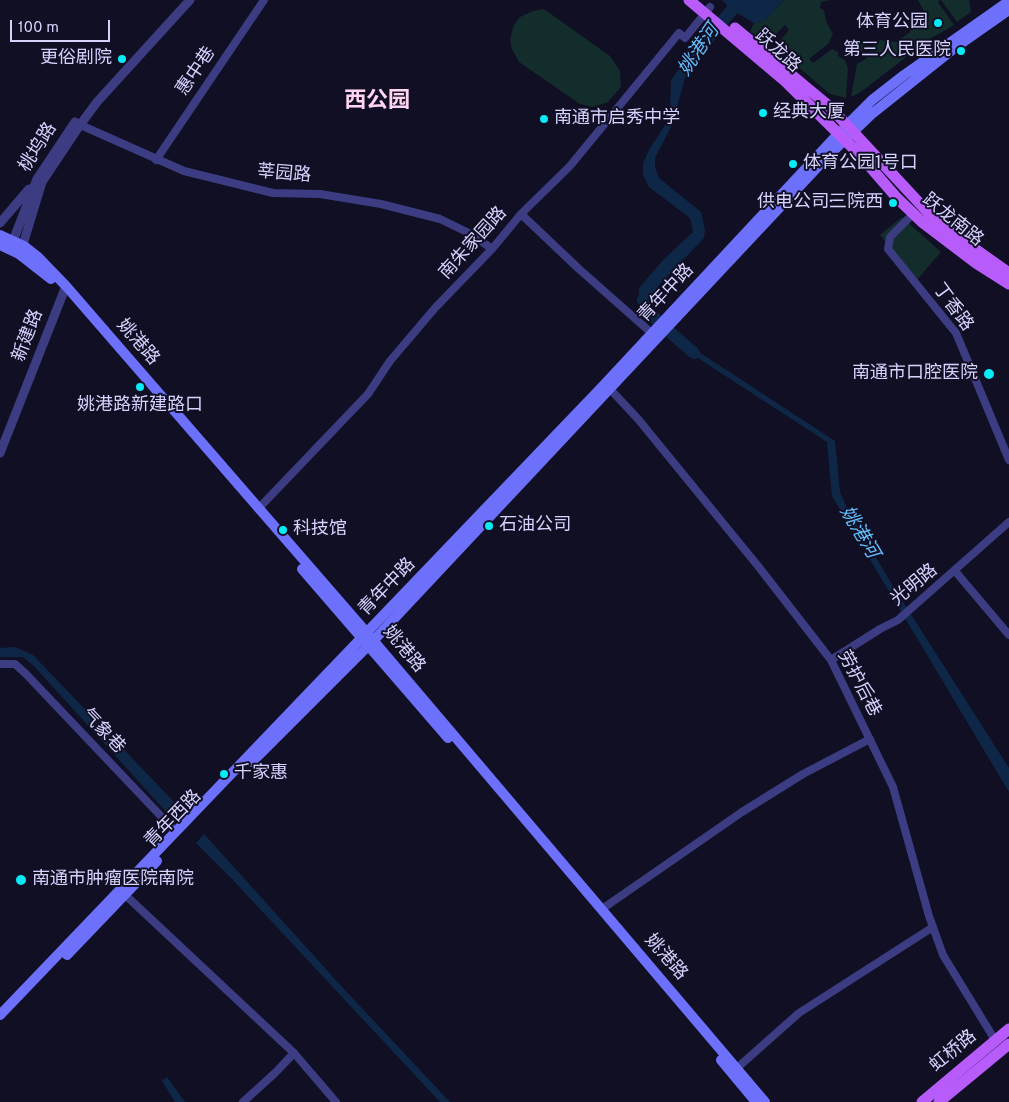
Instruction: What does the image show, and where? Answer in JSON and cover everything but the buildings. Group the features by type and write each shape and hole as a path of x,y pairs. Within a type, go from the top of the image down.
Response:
{"main road":[{"name":"跃龙路","path":"690,0 708,10 851,128"},
{"name":"青年中路","path":"851,128 872,100 904,75 1009,1"},
{"name":"青年中路","path":"367,640 841,137 952,50 1009,10"},
{"name":"跃龙路","path":"732,30 841,137"},
{"name":"跃龙南路","path":"851,128 937,222 1009,274"},
{"name":"跃龙南路","path":"841,137 913,214 956,248 1009,284"},
{"name":"姚港路","path":"0,236 13,247 38,257 367,640 602,909 765,1102"},
{"name":"姚港路","path":"65,289 258,509 445,735 756,1102"},
{"name":"青年中路","path":"367,640 610,389 655,336"},
{"name":"青年西路","path":"0,1024 176,832 367,640"},
{"name":"青年西路","path":"0,1015 367,640"},
{"name":"虹桥路","path":"922,1102 1009,1029"},
{"name":"虹桥路","path":"939,1102 1009,1044"}],"street":[{"name":"桃坞路","path":"13,247 37,179 77,124 190,0"},
{"name":"惠中巷","path":"156,160 264,0"},
{"name":"南朱家园路","path":"258,509 368,394 396,353 435,308 492,249 521,214 570,166 679,33 685,38 708,10"},
{"name":"桃坞路","path":"13,247 42,182 77,124"},
{"name":"莘园路","path":"77,124 184,171 273,193 320,194 381,204 440,220 473,235 492,249"},
{"path":"0,223 37,179"},
{"path":"521,214 578,269 655,336"},
{"name":"丁香路","path":"913,214 890,237 888,249 956,333 1009,460"},
{"name":"新建路","path":"0,453 65,289"},
{"name":"劳护后巷","path":"610,389 710,507 831,660 893,787 943,956 995,1040"},
{"name":"光明路","path":"831,660 898,620 1009,522"},
{"path":"955,571 1009,635"},
{"name":"气象巷","path":"0,664 14,664 26,674 176,832"},
{"path":"602,909 742,812 803,774 870,740"},
{"path":"122,892 294,1053 336,1102"},
{"path":"737,1068 799,1013 933,926"},
{"path":"244,1102 275,1074 294,1053"}],"green space":[{"name":"体育公园","path":"784,0 830,0 821,2 820,8 824,10 826,21 833,34 828,44 809,59 813,63 832,49 838,52 838,56 845,60 848,69 846,98 830,94 778,50 779,42 789,30 785,25 772,38 767,40 750,32 754,23 764,21"},
{"name":"体育公园","path":"918,0 940,0 938,2 954,25 928,40 861,92 851,97 857,64 866,59 869,52 880,40 896,42 909,33 912,26 925,21 926,15"},
{"name":"体育公园","path":"941,0 969,0 971,12 957,22"},
{"path":"544,9 610,56 620,71 621,87 608,102 593,107 580,104 519,62 512,49 510,40 514,25 520,17 533,11"},
{"path":"856,39 862,41 864,47 862,53 856,55 850,53 848,47 850,41"},
{"path":"902,217 941,252 916,281 880,235"}],"water":[{"path":"722,0 784,0 764,21 754,23 732,10"},
{"path":"709,27 685,78 672,125 655,158 655,167 659,178 701,212 705,230 704,238 659,285 653,294 650,305 652,312 648,317 639,302 639,288 664,259 693,232 690,218 649,187 643,175 643,163 650,148 667,122 670,111 671,80"},
{"path":"682,341 835,441 840,492 848,510 891,583 1009,768 1009,792 832,496 827,442 678,345"},
{"path":"15,647 33,655 178,806 169,815 34,666 23,657 0,657 0,648"},
{"path":"204,834 343,988 450,1102 440,1102 232,879 196,843"},
{"path":"167,1077 185,1102 175,1102 162,1081"}],"waterway":[{"name":"姚港河","path":"690,59 732,10 736,0"},
{"name":"姚港河","path":"643,300 648,311 657,320"},
{"name":"姚港河","path":"671,333 694,353"}],"place":[{"name":"体育公园","path":"938,23"},
{"name":"第三人民医院","path":"961,51"},
{"name":"更俗剧院","path":"122,59"},
{"name":"经典大厦","path":"763,113"},
{"name":"南通市启秀中学","path":"544,119"},
{"name":"体育公园1号口","path":"793,164"},
{"name":"供电公司·三院西","path":"893,203"},
{"name":"南通市口腔医院","path":"989,374"},
{"name":"姚港路新建路口","path":"140,387"},
{"name":"石油公司","path":"489,526"},
{"name":"科技馆","path":"283,530"},
{"name":"千家惠","path":"224,774"},
{"name":"南通市肿瘤医院南院","path":"21,880"}],"district":[{"name":"西公园","path":"377,103"}]}
